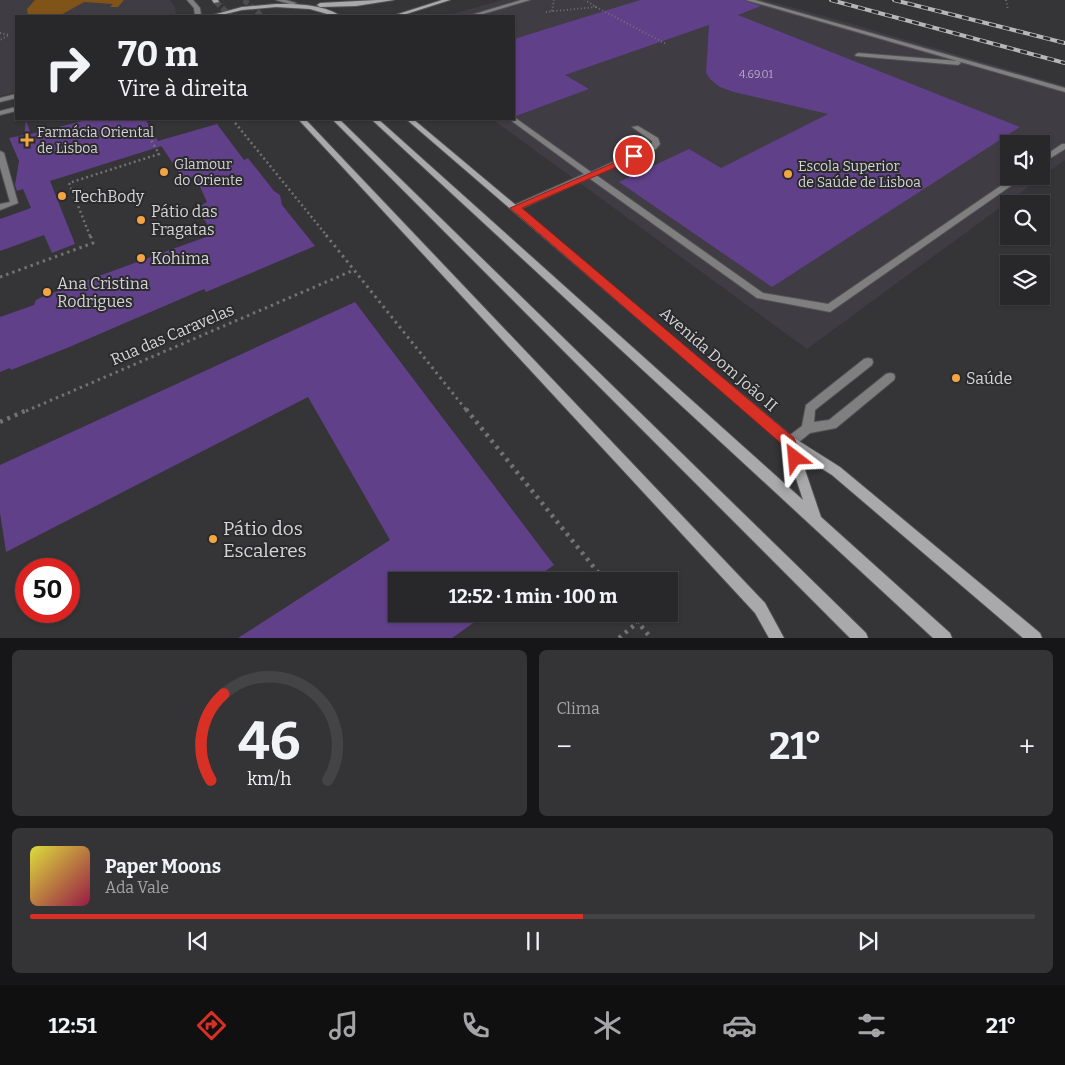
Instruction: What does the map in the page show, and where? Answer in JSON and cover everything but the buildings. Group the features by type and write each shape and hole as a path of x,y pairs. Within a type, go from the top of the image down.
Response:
{"main road":[{"path":"216,15 252,6 294,3 356,4 391,0"},
{"path":"398,15 447,0"},
{"path":"306,4 326,9 336,15"},
{"path":"302,120 760,608 776,638"},
{"path":"336,120 861,638"},
{"path":"375,120 945,638"},
{"name":"Avenida Dom João II","path":"410,120 790,442 836,471 1035,638"},
{"path":"790,442 815,519"}],"street":[{"path":"190,0 197,8 198,15"},
{"path":"279,0 294,3"},
{"path":"475,15 528,0"},
{"path":"749,0 1065,90"},
{"path":"887,57 894,40"},
{"path":"858,55 979,64"},
{"path":"0,100 15,96"},
{"path":"0,113 15,109"},
{"path":"513,120 760,296 830,308 1008,185"},
{"path":"515,208 653,147 656,144 655,140 636,127"},
{"path":"1050,156 1065,146"},
{"path":"0,153 14,203 0,208"},
{"path":"807,428 810,408 868,362"},
{"path":"790,442 807,428 832,425 890,377"}],"path":[{"path":"552,11 554,0"},
{"path":"585,0 666,44"},
{"path":"1006,0 1008,10"},
{"path":"542,13 596,7"},
{"path":"0,33 9,35 0,40"},
{"path":"233,120 598,572"},
{"path":"0,276 93,243 69,182 159,154 150,138"},
{"name":"Rua das Caravelas","path":"0,422 354,270"},
{"path":"619,638 638,622 651,638"}],"shaded area":[{"path":"0,0 170,0 175,7 175,15 15,15 15,92 0,96"},
{"path":"35,0 124,0 118,7 110,7 113,4 84,2 61,15 28,15 27,9"},
{"name":"Escola Superior de Saúde de Lisboa","path":"502,0 765,0 1065,86 1065,160 1050,171 1050,135 1000,135 1000,185 1031,185 1017,195 1000,195 1000,208 807,349 493,120 515,120 515,15 450,15"}],"tunnel":[{"path":"244,0 261,15"},
{"path":"216,2 230,15"}],"railway":[{"path":"831,0 1065,63"},
{"path":"894,0 1065,43"}],"place":[{"name":"Farmácia Oriental de Lisboa","path":"27,140"},
{"name":"Glamour do Oriente","path":"164,172"},
{"name":"Escola Superior de Saúde de Lisboa","path":"788,174"},
{"name":"TechBody","path":"62,196"},
{"name":"Pátio das Fragatas","path":"141,220"},
{"name":"Kohima","path":"141,258"},
{"name":"Ana Cristina Rodrigues","path":"47,292"},
{"name":"Saúde","path":"956,378"},
{"name":"Pátio dos Escaleres","path":"213,539"}],"route":[{"path":"634,156 515,208 790,442 795,458"}]}
